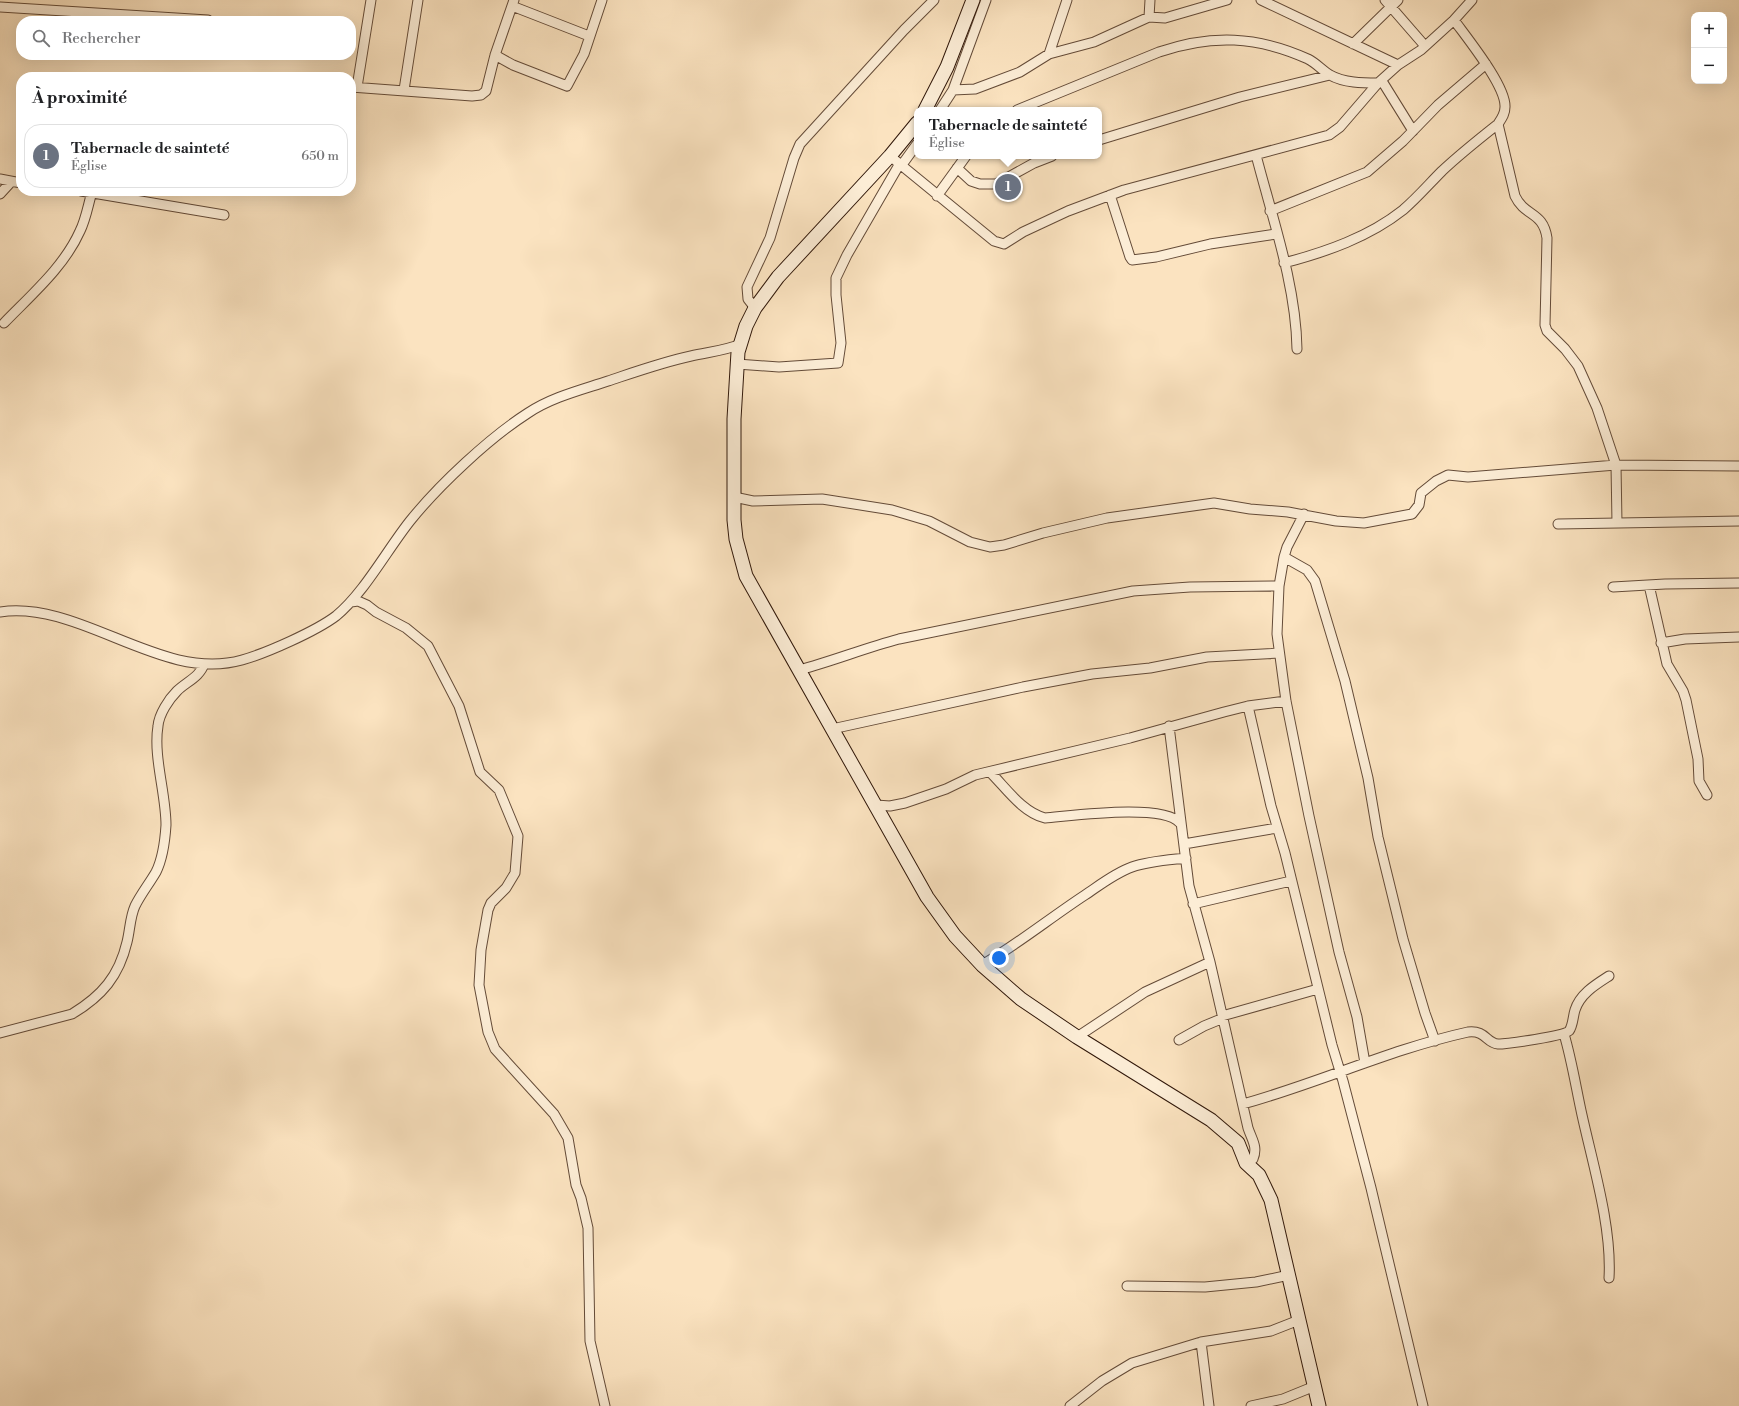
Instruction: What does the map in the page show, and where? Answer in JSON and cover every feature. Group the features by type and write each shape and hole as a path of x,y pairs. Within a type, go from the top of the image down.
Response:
{"main road":[{"path":"927,107 947,67 973,0"},
{"path":"914,129 897,162 778,277 755,308 746,326 737,364 734,419 734,497 736,538 746,576 931,902 955,936 982,965 1020,999 1077,1037 1211,1120 1238,1143 1246,1163 1259,1175 1271,1200 1319,1406"}],"street":[{"path":"356,77 371,0"},
{"path":"404,90 418,0"},
{"path":"495,55 512,65 567,86 578,66 602,0"},
{"path":"755,308 748,299 747,287 770,238 794,158 800,144 904,30 934,0"},
{"path":"942,107 953,90 986,0"},
{"path":"1049,54 1067,0"},
{"path":"1148,17 1150,0"},
{"path":"953,90 975,89 1020,72 1049,54 1094,42 1148,17 1165,18 1227,0"},
{"path":"1261,0 1398,65"},
{"path":"1385,0 1425,46"},
{"path":"1353,44 1398,0"},
{"path":"897,162 994,240 1004,244 1023,232 1068,211 1110,195 1256,156 1329,134 1340,127 1380,82 1398,65 1425,46 1454,20 1472,0"},
{"path":"356,87 472,96 481,95 486,91 495,55 513,3 589,36"},
{"path":"0,7 144,16"},
{"path":"1284,263 1315,255 1340,245 1358,237 1391,218 1403,209 1469,146 1498,124 1504,116 1506,106 1503,95 1486,64 1454,20"},
{"path":"1024,107 1159,52 1196,41 1237,39 1255,41 1290,51 1310,60 1330,75 1348,81 1380,82"},
{"path":"1270,211 1311,196 1367,172 1413,131 1438,105 1486,64"},
{"path":"1102,139 1240,97 1330,75"},
{"path":"1380,82 1413,131"},
{"path":"1498,124 1514,196 1518,203 1541,220 1546,229 1545,318 1547,330 1572,357 1584,376 1597,408 1616,465 1617,523"},
{"path":"737,364 779,367 838,363 841,343 836,295 836,278 897,162 914,147"},
{"path":"1256,156 1284,263 1297,335 1297,349"},
{"path":"938,196 964,159"},
{"path":"957,168 971,181 980,184 996,184 1044,159"},
{"path":"0,179 16,182"},
{"path":"0,194 11,182"},
{"path":"1110,195 1132,260 1156,257 1210,244 1276,234"},
{"path":"4,323 51,274 74,243 81,230 91,196"},
{"path":"115,196 224,215"},
{"path":"0,612 14,610 30,612 72,621 147,650 204,664 220,664 242,660 303,634 335,617 351,602 411,520 437,491 478,453 528,413 546,403 627,374 691,356 724,351 741,344"},
{"path":"734,497 753,501 822,499 892,510 929,521 970,542 990,546 1004,545 1043,533 1107,518 1214,503 1250,509 1304,514 1349,523 1387,519 1412,514 1419,505 1420,498 1425,489 1448,475 1468,477 1616,465 1739,466"},
{"path":"1304,514 1287,547 1284,557 1279,586 1277,634 1279,653 1286,701 1334,929 1358,1017 1365,1063"},
{"path":"1558,524 1739,521"},
{"path":"1284,557 1307,570 1315,580 1345,681 1368,778 1378,837 1403,939 1435,1040"},
{"path":"1613,588 1649,585 1739,583"},
{"path":"1649,585 1661,644 1669,671 1683,691 1686,700 1698,759 1699,781 1707,795"},
{"path":"799,670 821,664 864,648 899,639 1134,591 1190,587 1279,586"},
{"path":"361,589 362,597 367,605"},
{"path":"351,602 358,601 367,605 376,612 406,628 428,646 459,706 480,772 498,790 518,836 515,873 506,888 491,903 488,910 481,950 479,985 488,1032 496,1049 554,1114 568,1138 576,1185 581,1198 588,1228 590,1341 605,1406"},
{"path":"1661,644 1692,639 1739,637"},
{"path":"832,729 1023,687 1092,674 1150,668 1207,657 1279,653"},
{"path":"0,1033 72,1014 82,1008 108,985 116,973 124,953 135,906 156,872 164,844 165,806 159,758 158,725 170,700 177,691 199,673 204,664"},
{"path":"876,805 890,806 905,803 946,789 975,775 1130,738 1169,726 1248,706 1286,701"},
{"path":"1248,706 1332,1045 1341,1073 1388,1255 1424,1406"},
{"path":"1169,726 1189,886 1210,962 1248,1128 1256,1146 1256,1152 1253,1160 1246,1163"},
{"path":"990,772 1010,794 1037,816 1045,818 1095,812 1130,812 1168,816 1176,819 1180,823"},
{"path":"1184,844 1277,828"},
{"path":"982,965 1004,952 1063,909 1131,867 1147,863 1186,858"},
{"path":"1193,904 1218,900 1291,881"},
{"path":"1077,1037 1145,992 1210,962"},
{"path":"1243,1104 1341,1073 1365,1063 1435,1040 1473,1031 1483,1034 1494,1043 1498,1044 1564,1034 1571,1029 1579,1000 1587,992 1609,976"},
{"path":"1179,1040 1222,1018 1222,1016 1318,989"},
{"path":"1564,1034 1572,1060 1601,1203 1609,1254 1609,1278"},
{"path":"1127,1286 1205,1287 1256,1282 1289,1275"},
{"path":"1070,1406 1102,1381 1132,1363 1201,1342 1271,1331 1299,1320"},
{"path":"1201,1342 1209,1406"},
{"path":"1251,1406 1283,1399 1315,1386"}],"place":[{"name":"Tabernacle de sainteté","path":"1008,187"}]}
